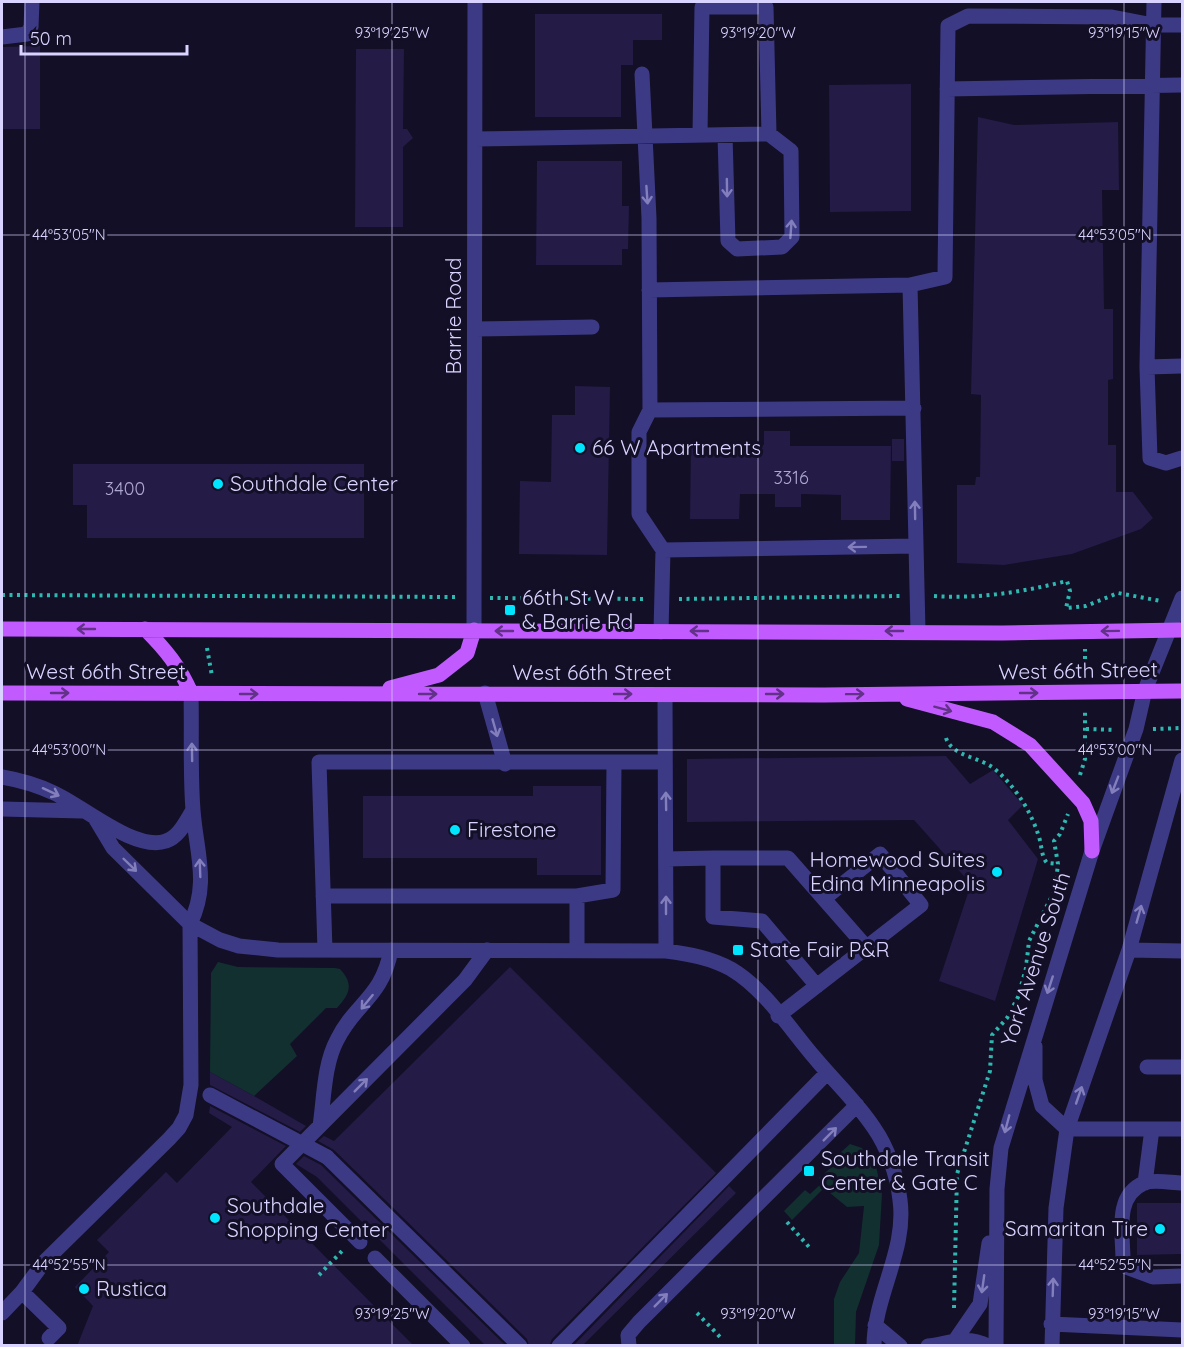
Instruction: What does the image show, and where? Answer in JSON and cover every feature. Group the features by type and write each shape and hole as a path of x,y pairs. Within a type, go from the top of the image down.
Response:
{"main road":[{"name":"West 66th Street","path":"2,629 661,632 1175,630"},
{"path":"144,629 168,651 185,677 191,693"},
{"path":"369,694 439,675 467,653 474,630"},
{"name":"West 66th Street","path":"2,693 887,694 1182,691"},
{"path":"887,694 993,722 1030,745 1083,803 1091,821 1092,851"}],"street":[{"path":"2,37 27,34 31,27 32,2"},
{"name":"Barrie Road","path":"474,630 475,2"},
{"path":"1154,2 1147,368 1150,458 1166,463 1182,459"},
{"path":"700,134 702,7 766,7 769,134"},
{"path":"649,290 910,285 945,277 948,26 968,16 1112,17 1153,25 1182,25"},
{"path":"642,74 643,136 649,218 650,410 639,432 639,514 663,550 660,599 661,632"},
{"path":"947,89 1182,86"},
{"path":"475,139 769,134 791,150 792,237 782,247 737,249 728,241 725,135"},
{"path":"910,285 914,408 915,596 918,631"},
{"path":"475,328 592,327"},
{"path":"1147,368 1182,366"},
{"path":"650,410 914,408"},
{"path":"663,550 915,546"},
{"name":"York Avenue South","path":"996,1346 997,1184 1001,1148 1092,851 1136,729 1145,690 1175,630 1182,598"},
{"path":"2,1313 22,1292 44,1262 179,1128 189,1103 191,1085 190,924 199,906 201,891 200,848 193,810 191,693"},
{"path":"485,693 505,764"},
{"path":"665,694 666,951"},
{"path":"1052,1346 1056,1208 1067,1129 1129,950 1182,760"},
{"path":"325,950 319,762 505,764 665,762"},
{"path":"323,896 578,896 613,890 614,762"},
{"path":"2,777 30,782 57,794 89,814 146,843 166,842 176,835 193,810"},
{"path":"2,809 89,814"},
{"path":"89,814 113,848 190,924 220,940 239,946 278,950 666,951 710,959 732,970 755,989 857,1106 874,1128 885,1148 896,1177 901,1202 894,1263 883,1288 875,1325 874,1346"},
{"path":"778,1016 921,905 880,854 825,898"},
{"path":"714,858 713,917 762,921 817,986"},
{"path":"666,859 788,858 867,948"},
{"path":"578,896 578,950"},
{"path":"320,1126 332,1053 337,1039 379,987 387,970 391,950"},
{"path":"360,1242 282,1164 465,980 487,950"},
{"path":"1129,950 1182,951"},
{"path":"1036,1028 1035,1080 1042,1106 1067,1129 1182,1129"},
{"path":"1147,1067 1182,1067"},
{"path":"559,1346 827,1073"},
{"path":"191,1085 327,1157 520,1346"},
{"path":"629,1346 628,1335 639,1322 857,1106"},
{"path":"1145,1183 1152,1129"},
{"path":"1182,1182 1145,1183 1126,1197 1123,1207 1123,1260 1126,1267 1153,1277 1182,1276"},
{"path":"956,1339 980,1304 997,1184"},
{"path":"375,1258 463,1346"},
{"path":"22,1292 59,1328 49,1338"},
{"path":"1052,1324 1182,1330"},
{"path":"875,1325 900,1346"},
{"path":"931,1345 956,1339 976,1340 988,1346"}],"path":[{"path":"491,598 915,596 976,598 1014,593 1066,581 1071,591 1066,608 1086,606 1118,593 1156,600"},
{"path":"2,595 452,597"},
{"path":"1080,777 1085,759 1086,606"},
{"path":"207,647 213,680"},
{"path":"1086,729 1106,730"},
{"path":"946,738 952,748 995,769 1014,790 1034,823 1043,858 1047,863 1058,864"},
{"path":"956,1339 954,1198 957,1174 990,1071 992,1035 1007,1018 1018,997 1026,968 1029,941 1055,890 1058,864 1054,841 1060,834 1071,807"},
{"path":"787,1222 809,1247"},
{"path":"319,1275 342,1251"},
{"path":"697,1313 721,1338"}],"green space":[{"path":"218,962 238,967 335,968 340,969 349,984 345,998 337,1008 326,1008 290,1044 297,1056 254,1096 210,1072 211,973"},
{"path":"850,1144 862,1148 869,1163 876,1166 882,1194 879,1245 856,1312 855,1345 834,1345 834,1299 840,1282 859,1253 864,1206 847,1207 824,1188 792,1220 784,1211 805,1190 810,1194 823,1182 819,1178 834,1165 831,1161"}],"building":[{"path":"535,14 662,14 662,40 633,40 633,65 621,65 621,117 535,117"},
{"path":"40,46 40,129 2,129 2,47"},
{"path":"356,49 404,49 403,129 407,129 413,138 403,147 403,227 355,227"},
{"path":"911,84 911,211 830,212 829,85"},
{"path":"978,117 1014,125 1118,122 1119,190 1102,190 1104,309 1113,309 1113,379 1108,380 1108,445 1116,445 1116,492 1133,492 1153,518 1141,529 1072,554 1004,565 957,563 957,485 975,485 976,477 980,477 981,395 971,394"},
{"path":"537,161 622,161 622,206 629,206 628,249 622,249 622,265 536,265"},
{"name":"66 W Apartments","path":"575,386 610,387 607,555 519,554 520,481 551,482 552,415 575,415"},
{"path":"764,431 790,431 790,446 891,446 890,520 841,520 841,495 801,494 801,507 775,507 775,494 740,494 739,519 690,519 691,445 764,445"},
{"path":"892,439 904,439 904,461 892,461"},
{"name":"Southdale Center","path":"73,464 364,464 364,538 87,538 87,505 73,505"},
{"name":"Homewood Suites Edina Minneapolis","path":"946,756 970,784 993,770 1023,805 1008,820 1038,859 995,1001 939,981 971,884 914,820 687,822 687,759"},
{"path":"533,786 601,786 601,875 537,875 537,858 363,858 363,796 533,796"},
{"path":"510,967 716,1173 552,1339 549,1346 529,1346 527,1339 334,1150 318,1141 324,1136 334,1141"},
{"path":"210,1072 306,1126 300,1132 210,1085"},
{"name":"Southdale Shopping Center","path":"210,1106 286,1146 251,1182 414,1346 77,1346 93,1306 75,1287 109,1252 97,1240 166,1172 177,1183 232,1127 209,1113"},
{"path":"304,1156 321,1165 506,1346 486,1346 317,1177 296,1164"},
{"path":"729,1186 736,1193 582,1346 573,1346"},
{"name":"Samaritan Tire","path":"1137,1203 1182,1203 1182,1254 1137,1255"}],"place":[{"name":"66 W Apartments","path":"580,448"},
{"name":"Southdale Center","path":"218,484"},
{"name":"66th St W & Barrie Rd","path":"510,610"},
{"name":"Firestone","path":"455,830"},
{"name":"Homewood Suites Edina Minneapolis","path":"997,872"},
{"name":"State Fair P&R","path":"738,950"},
{"name":"Southdale Transit Center & Gate C","path":"809,1171"},
{"name":"Southdale Shopping Center","path":"215,1218"},
{"name":"Samaritan Tire","path":"1160,1229"},
{"name":"Rustica","path":"84,1289"}]}
